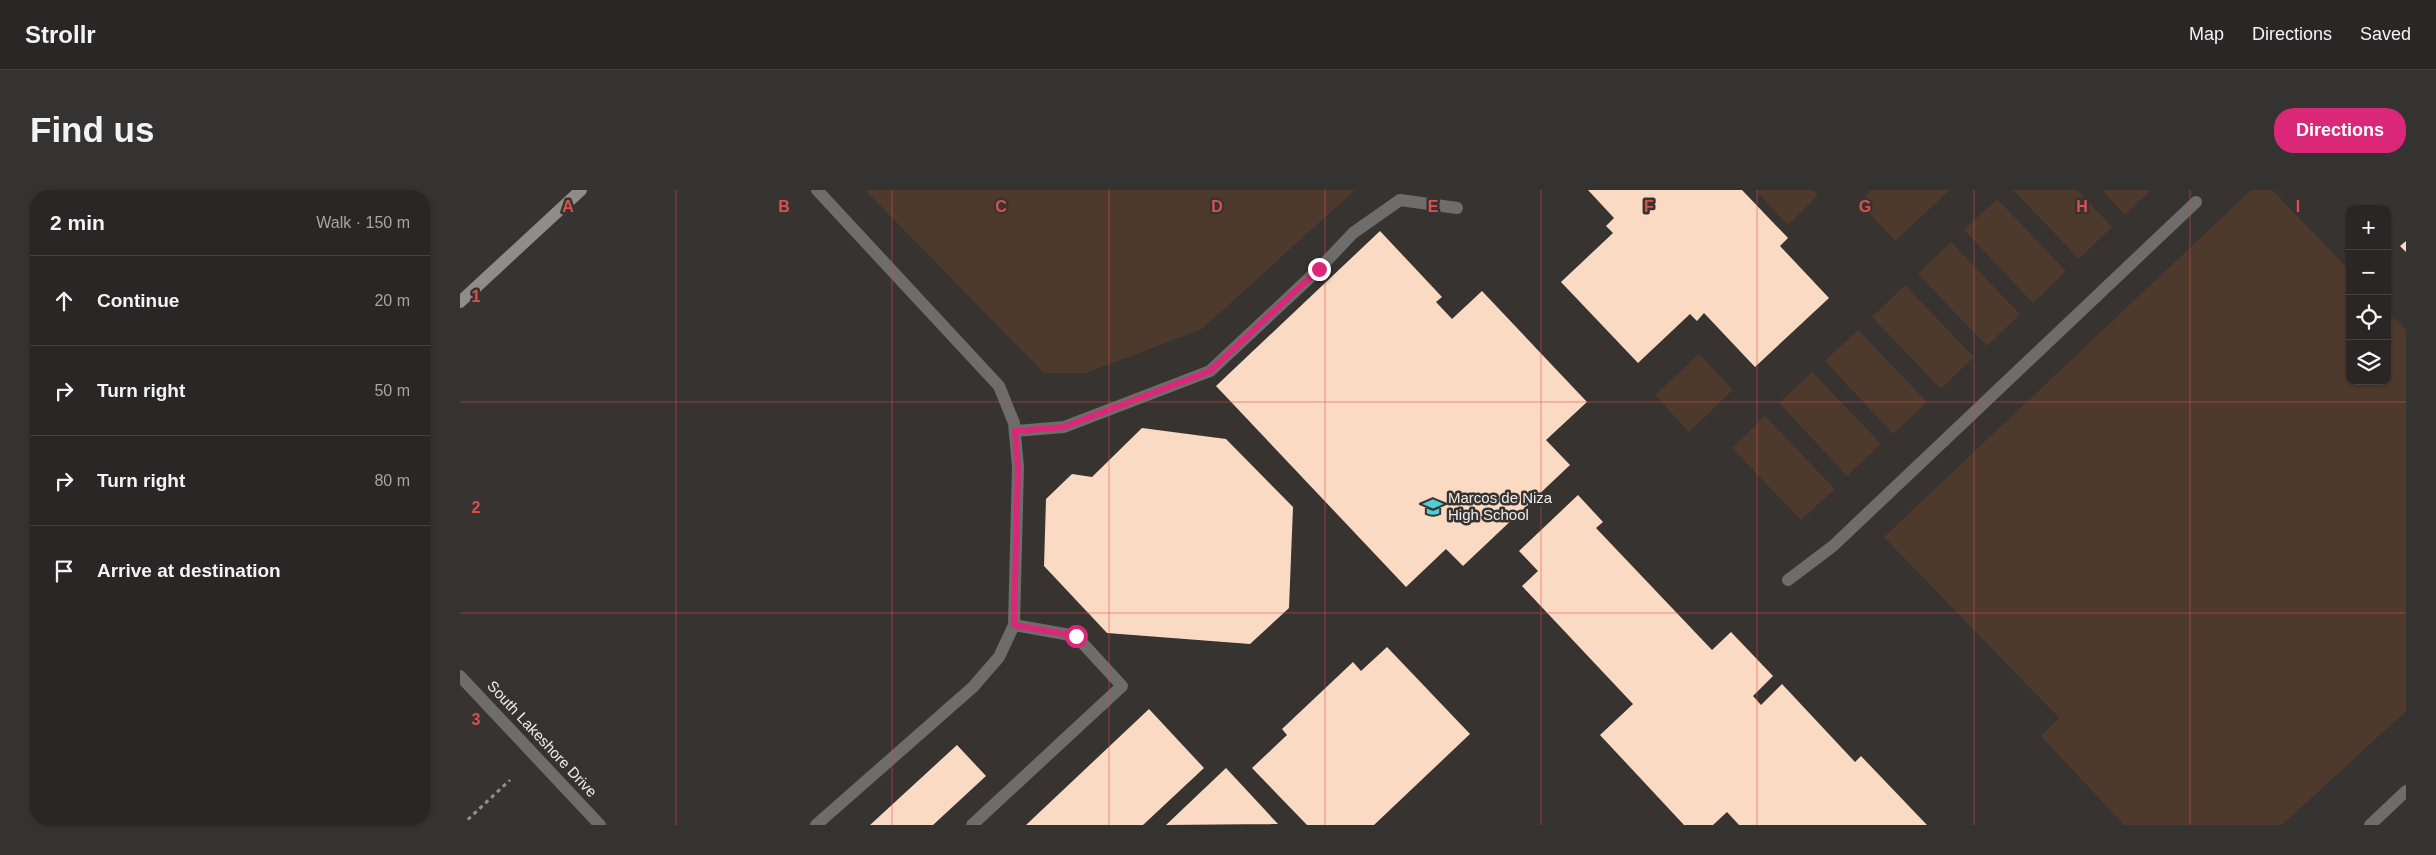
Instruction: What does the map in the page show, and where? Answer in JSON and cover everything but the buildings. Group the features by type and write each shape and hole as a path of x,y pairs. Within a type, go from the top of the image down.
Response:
{"main road":[{"path":"460,302 581,190"}],"street":[{"path":"816,825 973,687 999,657 1014,625 1018,467 1014,423 999,386 817,190"},
{"path":"1015,431 1064,427 1210,371 1319,269 1353,232 1400,200 1457,208"},
{"path":"1788,580 1833,546 2196,202"},
{"path":"972,825 1122,686 1076,636 1014,625"},
{"name":"South Lakeshore Drive","path":"460,676 600,825"},
{"path":"2370,825 2406,791"}],"path":[{"path":"462,825 510,780"}],"shaded area":[{"path":"865,190 1355,190 1202,329 1086,373 1044,373"},
{"path":"1755,190 1813,190 1818,195 1788,225"},
{"path":"1871,190 1950,190 1895,241 1859,202"},
{"path":"2013,190 2077,190 2112,227 2079,259"},
{"path":"2102,190 2151,190 2125,215"},
{"path":"2251,190 2272,190 2346,267 2346,385 2391,385 2391,314 2406,330 2406,711 2282,825 2124,825 2041,736 2059,718 1884,537"},
{"path":"1997,199 2066,271 2033,303 1964,230"},
{"path":"1951,242 2020,314 1987,346 1918,274"},
{"path":"1905,285 1974,357 1941,389 1872,317"},
{"path":"1858,330 1927,402 1893,434 1825,361"},
{"path":"1699,354 1733,390 1689,432 1655,395"},
{"path":"1812,372 1881,444 1847,476 1779,403"},
{"path":"1765,416 1835,489 1801,520 1732,448"}],"place":[{"name":"Marcos de Niza High School","path":"1433,507"}],"route":[{"path":"1076,636 1014,625 1018,467 1015,431 1064,427 1210,371 1319,269"}]}
